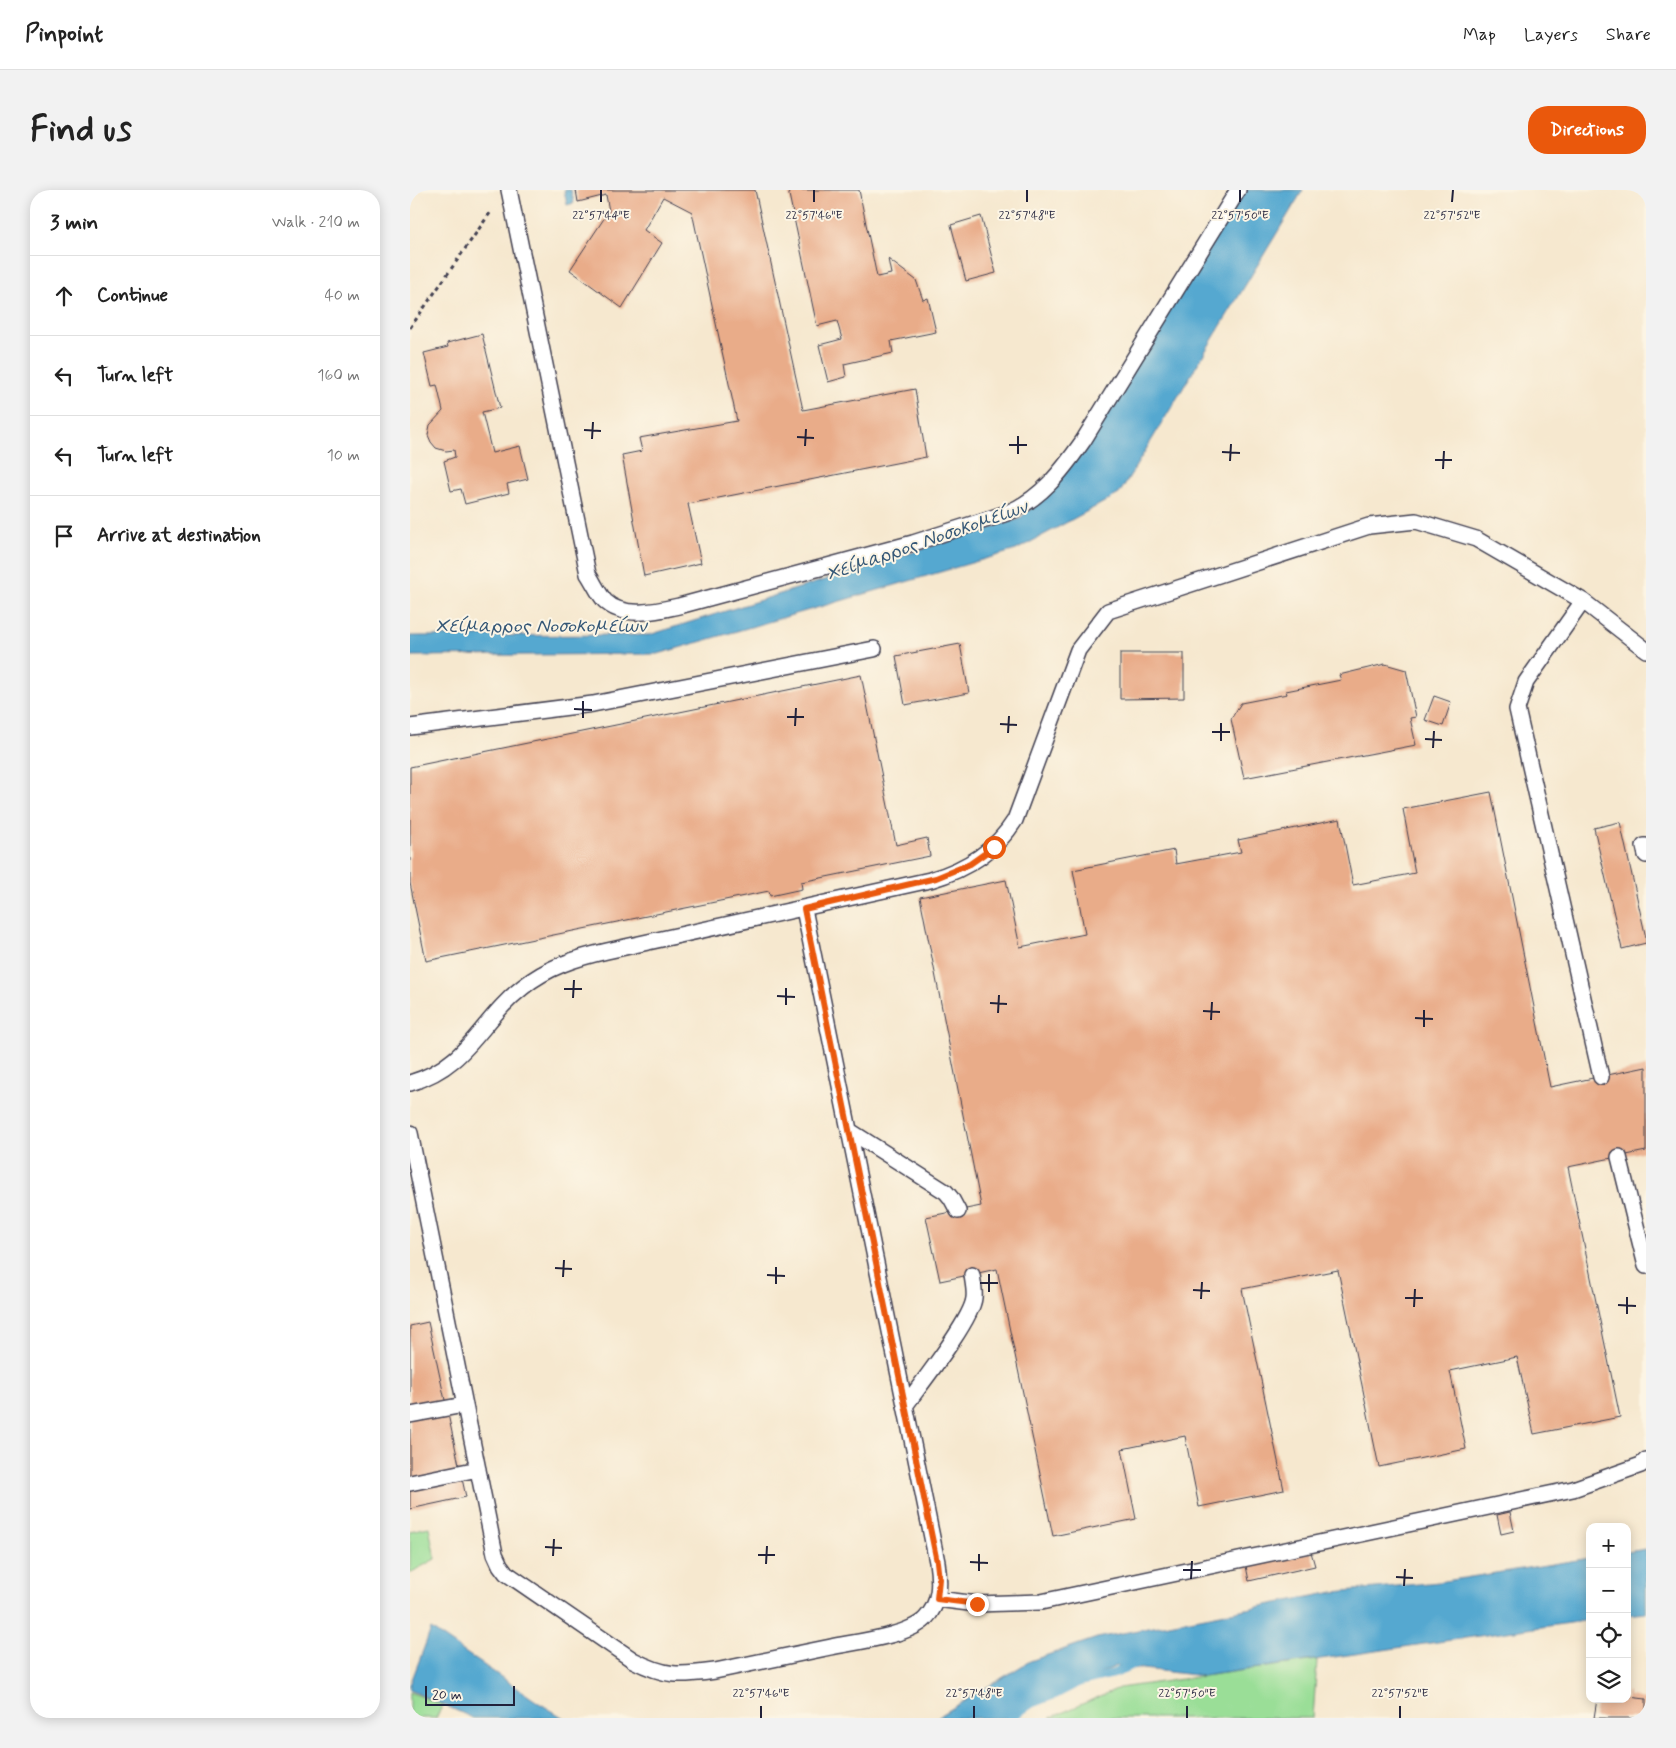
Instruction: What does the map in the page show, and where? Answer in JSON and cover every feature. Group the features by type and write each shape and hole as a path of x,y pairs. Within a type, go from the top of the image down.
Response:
{"lane":[{"path":"509,190 588,574 601,595 613,606 620,610 633,612 664,609 913,543 1022,507 1055,478 1083,441 1238,190"},
{"path":"410,1083 441,1070 453,1061 472,1044 522,987 551,968 607,951 804,909 936,878 970,864 999,841 1010,829 1020,809 1078,650 1108,611 1369,526 1416,521 1476,539 1583,602 1646,650"},
{"path":"1583,602 1526,682 1517,709 1601,1077"},
{"path":"410,727 593,704 874,649"},
{"path":"1646,846 1644,846 1646,855"},
{"path":"410,1133 495,1554 502,1569 633,1660 660,1672 679,1675 708,1672 900,1631 920,1624 933,1609 937,1599 939,1579 937,1562 804,909"},
{"path":"850,1131 946,1192 952,1198 958,1211"},
{"path":"1620,1156 1646,1266"},
{"path":"905,1406 956,1335 971,1309 974,1298 972,1275"},
{"path":"410,1415 464,1405"},
{"path":"937,1599 977,1604 1041,1602 1573,1489 1641,1465 1646,1460"},
{"path":"410,1483 478,1469"}],"path":[{"path":"410,328 490,213"}],"green space":[{"path":"429,1527 435,1559 410,1573 410,1531"},
{"path":"1317,1660 1313,1718 1050,1718 1119,1688"},
{"path":"410,1692 443,1705 436,1718 410,1718"}],"water":[{"path":"564,190 571,190 574,203 567,205"},
{"path":"1234,190 1303,190 1119,494 1016,550 658,654 410,656 410,636 649,635 1019,519 1055,487"},
{"path":"1646,1549 1646,1613 1631,1615 1631,1551"},
{"path":"1586,1559 1586,1621 1203,1676 1117,1666 1033,1700 1008,1718 936,1718 1030,1661 1097,1638 1334,1592 1439,1582"},
{"path":"431,1629 564,1718 473,1718 410,1690 410,1685"}],"building":[{"path":"576,190 755,190 803,410 915,389 926,457 688,504 701,563 644,576 622,455 642,451 639,438 737,421 692,212 663,197 644,230 662,243 622,308 570,270 609,211 606,195 578,202"},
{"path":"788,190 859,190 877,277 891,274 888,259 916,280 923,300 928,298 936,332 891,341 893,353 844,364 846,377 828,382 819,345 842,339 837,321 817,326"},
{"path":"981,216 996,273 966,281 951,225"},
{"path":"482,334 500,408 482,412 492,453 520,446 528,479 507,484 509,493 465,504 461,489 451,491 444,461 455,457 454,450 446,451 436,448 428,435 430,425 443,411 437,385 432,386 424,353 448,347 447,343"},
{"path":"960,644 969,693 905,705 896,656"},
{"path":"1120,653 1184,653 1184,698 1120,699"},
{"path":"1385,664 1406,670 1416,717 1410,718 1416,745 1244,778 1231,719 1241,703 1287,694 1286,691 1341,680 1339,675"},
{"path":"861,675 896,845 927,838 930,856 801,882 802,889 770,896 769,891 426,961 410,883 410,767"},
{"path":"1434,696 1451,702 1443,726 1425,720"},
{"path":"1491,792 1550,1087 1646,1067 1646,1151 1568,1167 1620,1417 1534,1434 1517,1357 1450,1371 1466,1449 1379,1467 1338,1270 1242,1289 1284,1490 1199,1507 1185,1436 1122,1449 1136,1519 1053,1536 997,1269 940,1281 926,1217 981,1206 920,897 1006,880 1020,947 1085,934 1073,870 1174,850 1176,864 1241,852 1238,840 1340,819 1353,885 1415,873 1403,809"},
{"path":"1620,822 1646,938 1646,943 1622,949 1594,828"},
{"path":"428,1322 466,1497 410,1509 410,1326"},
{"path":"1510,1512 1514,1531 1501,1534 1497,1515"},
{"path":"1311,1552 1315,1566 1249,1581 1246,1566"},
{"path":"1631,1697 1646,1699 1646,1718 1594,1718 1596,1703 1631,1703"}],"waterway":[{"path":"1010,1718 1032,1703 1056,1694 1079,1682 1116,1673 1138,1662"}],"route":[{"path":"977,1604 937,1599 939,1579 937,1562 804,909 936,878 970,864 994,847"}],"water label":[{"name":"Χείμαρρος Νοσοκομείων","path":"927,541"},
{"name":"Χείμαρρος Νοσοκομείων","path":"541,626"}]}
